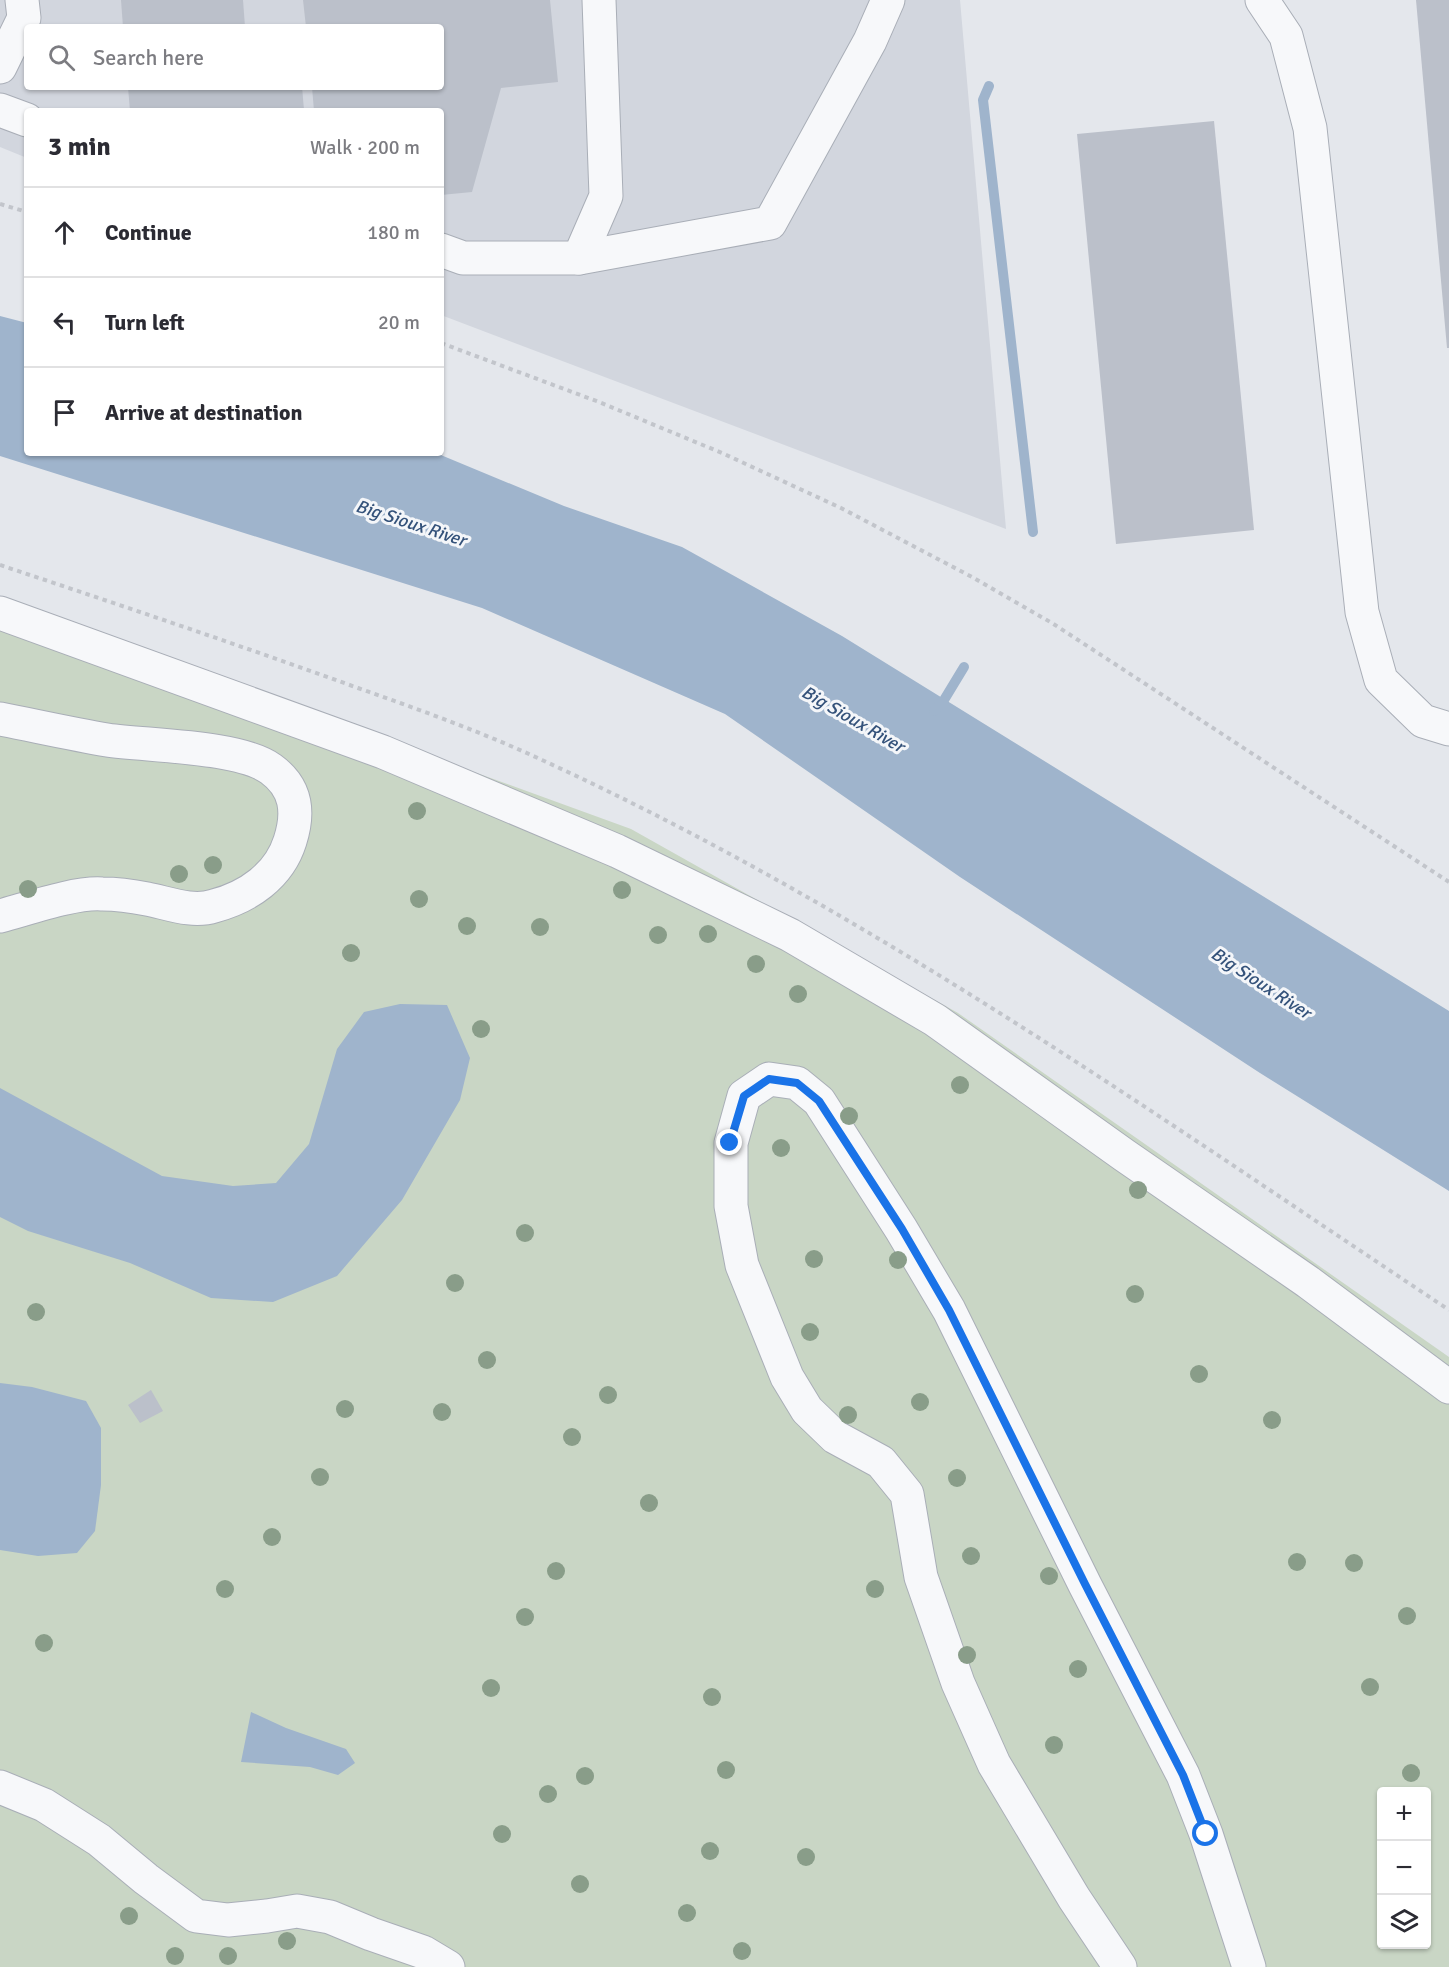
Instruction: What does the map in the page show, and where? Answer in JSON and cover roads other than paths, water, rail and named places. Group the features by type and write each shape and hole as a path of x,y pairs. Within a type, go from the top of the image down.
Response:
{"lane":[{"path":"0,67 24,18 22,0"},
{"path":"579,258 606,196 599,0"},
{"path":"444,251 463,258 579,258 770,223 870,41 888,0"},
{"path":"1262,0 1286,36 1310,128 1362,612 1381,680 1423,721 1449,729"},
{"path":"0,110 24,119"},
{"path":"0,613 383,753 616,851 790,935 935,1020 1124,1155 1308,1282 1449,1387"},
{"path":"0,719 106,740 203,750 249,758 271,768 287,783 295,802 295,825 286,852 266,879 247,894 212,907 182,907 148,899 99,893 0,916"},
{"path":"1120,1967 1074,1898 994,1764 962,1693 921,1577 907,1494 881,1462 835,1437 807,1410 787,1377 742,1265 731,1206 730,1143 744,1096 769,1079 797,1083 819,1101 902,1229 949,1310 1183,1775 1206,1834 1249,1967"},
{"path":"0,1787 44,1805 99,1840 196,1916 228,1920 297,1911 330,1917 423,1952 448,1967"}],"water":[{"name":"Big Sioux River","path":"0,316 24,322 24,456 443,456 564,506 682,547 842,636 1449,1011 1449,1191 1260,1073 960,877 725,714 482,608 0,456"},
{"path":"400,1004 447,1005 470,1058 460,1100 402,1200 337,1276 273,1302 211,1298 130,1263 28,1231 0,1217 0,1088 162,1176 233,1186 276,1183 309,1144 337,1049 364,1012"},
{"path":"0,1383 32,1387 86,1401 101,1428 101,1485 95,1531 77,1553 38,1556 0,1550"},
{"path":"251,1712 286,1728 346,1749 355,1763 338,1775 310,1767 241,1762"}],"waterway":[{"path":"989,86 983,100 1033,532"},
{"path":"934,711 944,700 964,667"}]}
